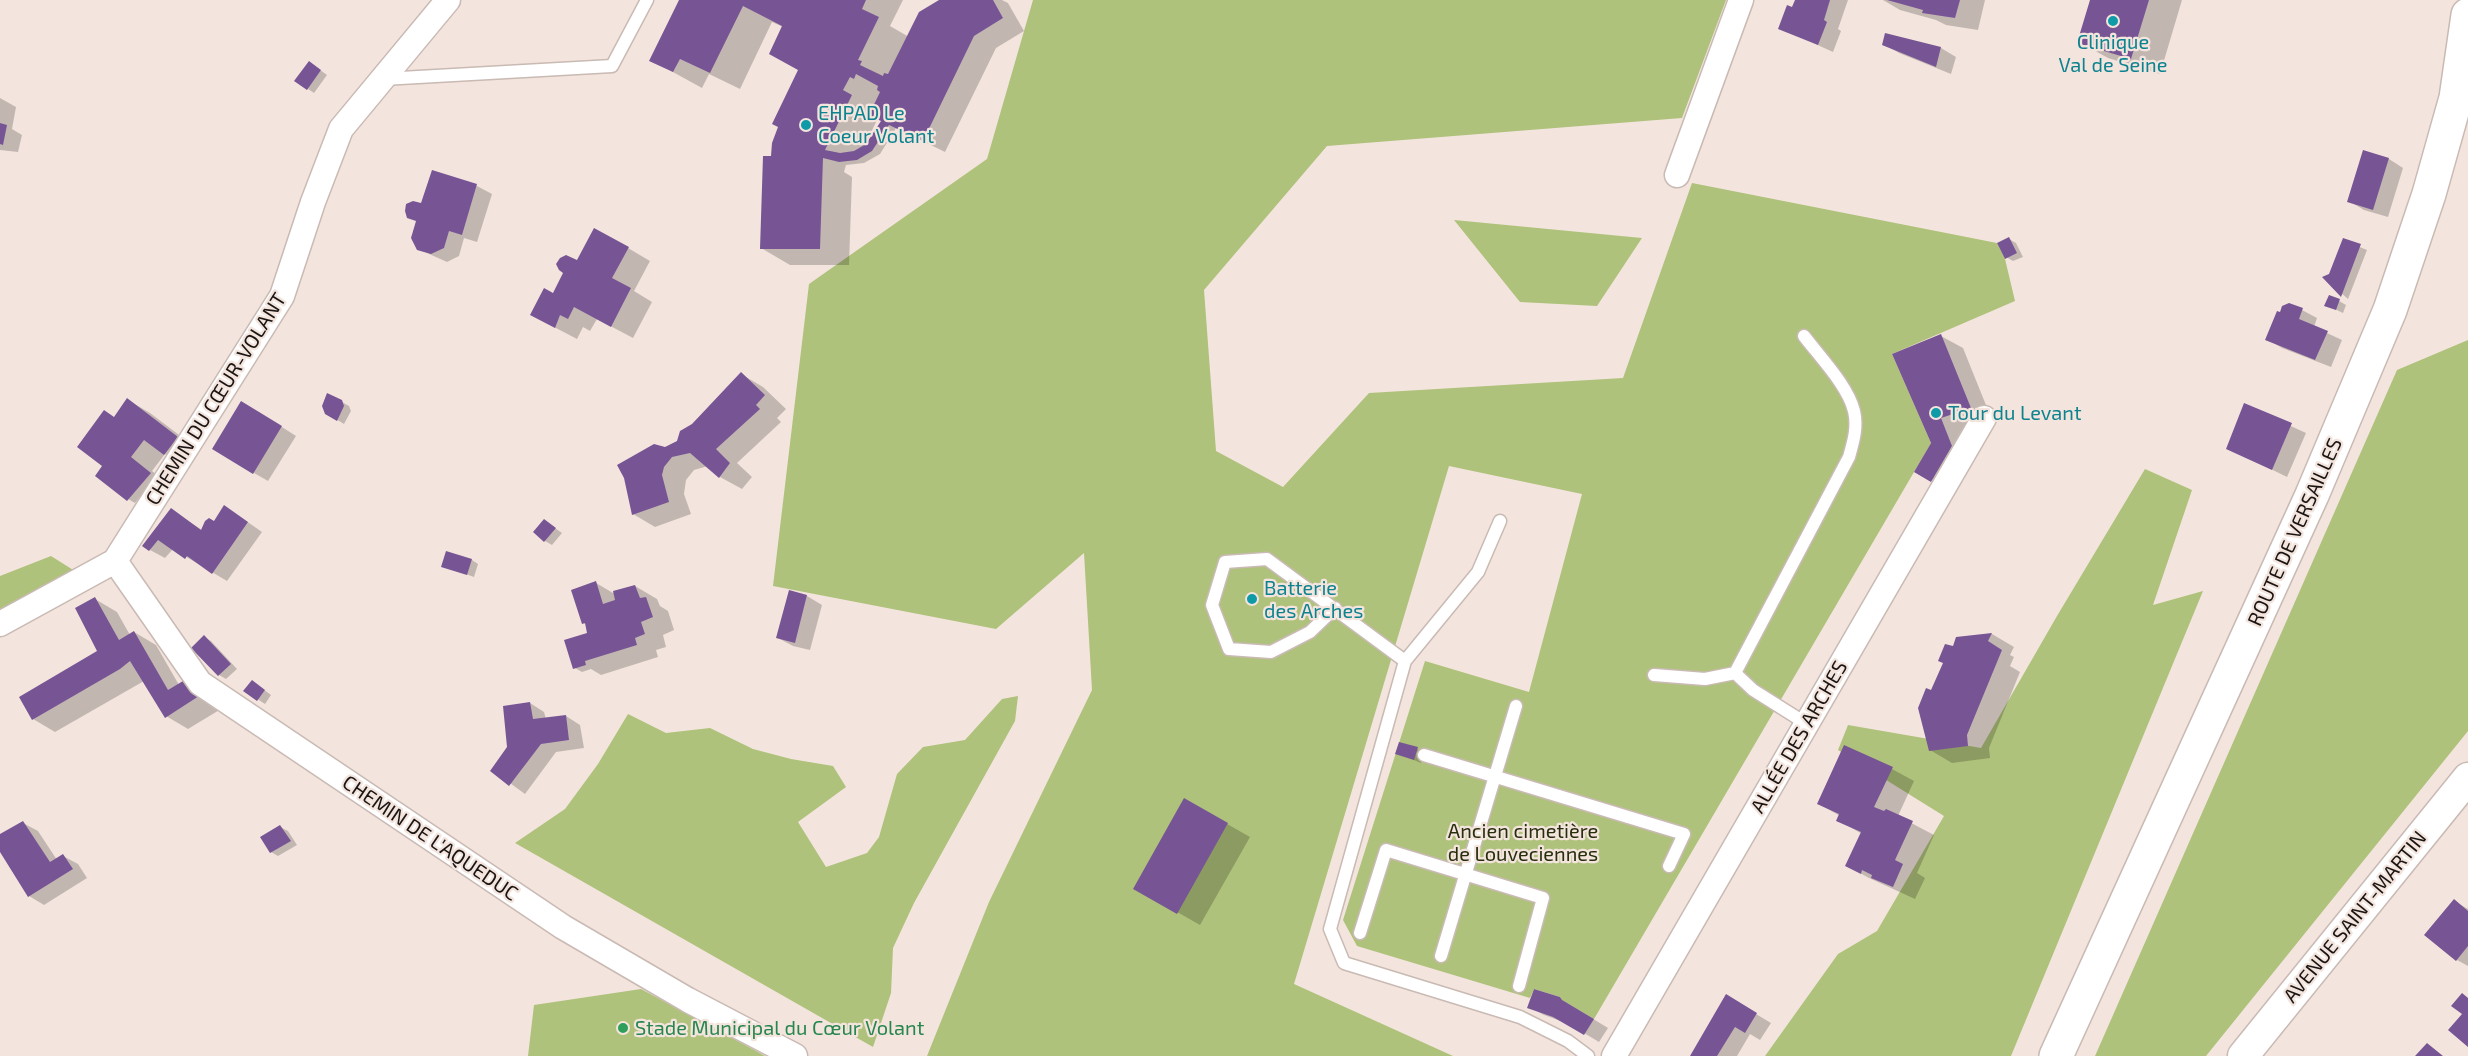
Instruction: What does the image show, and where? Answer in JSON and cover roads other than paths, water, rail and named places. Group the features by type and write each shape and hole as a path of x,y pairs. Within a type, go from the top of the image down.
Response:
{"main road":[{"name":"ROUTE DE VERSAILLES","path":"2062,1048 2312,495 2390,310 2429,194 2456,98 2468,15"}],"street":[{"name":"CHEMIN DU CŒUR-VOLANT","path":"0,624 115,561 282,297 313,202 341,129 448,0"},
{"path":"1677,175 1741,0"},
{"name":"ALLÉE DES ARCHES","path":"1614,1056 1984,418"},
{"name":"CHEMIN DE L'AQUEDUC","path":"115,561 200,683 563,927 688,1000 795,1056"},
{"name":"AVENUE SAINT-MARTIN","path":"2243,1056 2468,778"}],"lane":[{"path":"382,80 612,66 647,0"},
{"path":"1735,673 1849,457 1855,434 1854,411 1843,388 1804,336"},
{"path":"1500,521 1478,572 1405,661 1330,929 1344,963 1520,1017 1568,1041 1588,1056"},
{"path":"1335,608 1310,632 1271,652 1229,649 1212,605 1225,562 1267,559 1335,608 1405,661"},
{"path":"1654,675 1705,679 1735,673"},
{"path":"1735,673 1753,690 1807,724"},
{"path":"1441,956 1516,706"},
{"path":"1424,755 1684,834 1669,866"},
{"path":"1360,933 1386,850 1543,898 1519,986"}],"place":[{"name":"Clinique Val de Seine","path":"2113,21"},
{"name":"EHPAD Le Coeur Volant","path":"806,125"},
{"name":"Tour du Levant","path":"1936,413"},
{"name":"Batterie des Arches","path":"1252,599"},
{"name":"Stade Municipal du Cœur Volant","path":"623,1028"}],"park label":[{"name":"Ancien cimetière de Louveciennes","path":"1523,842"}]}
